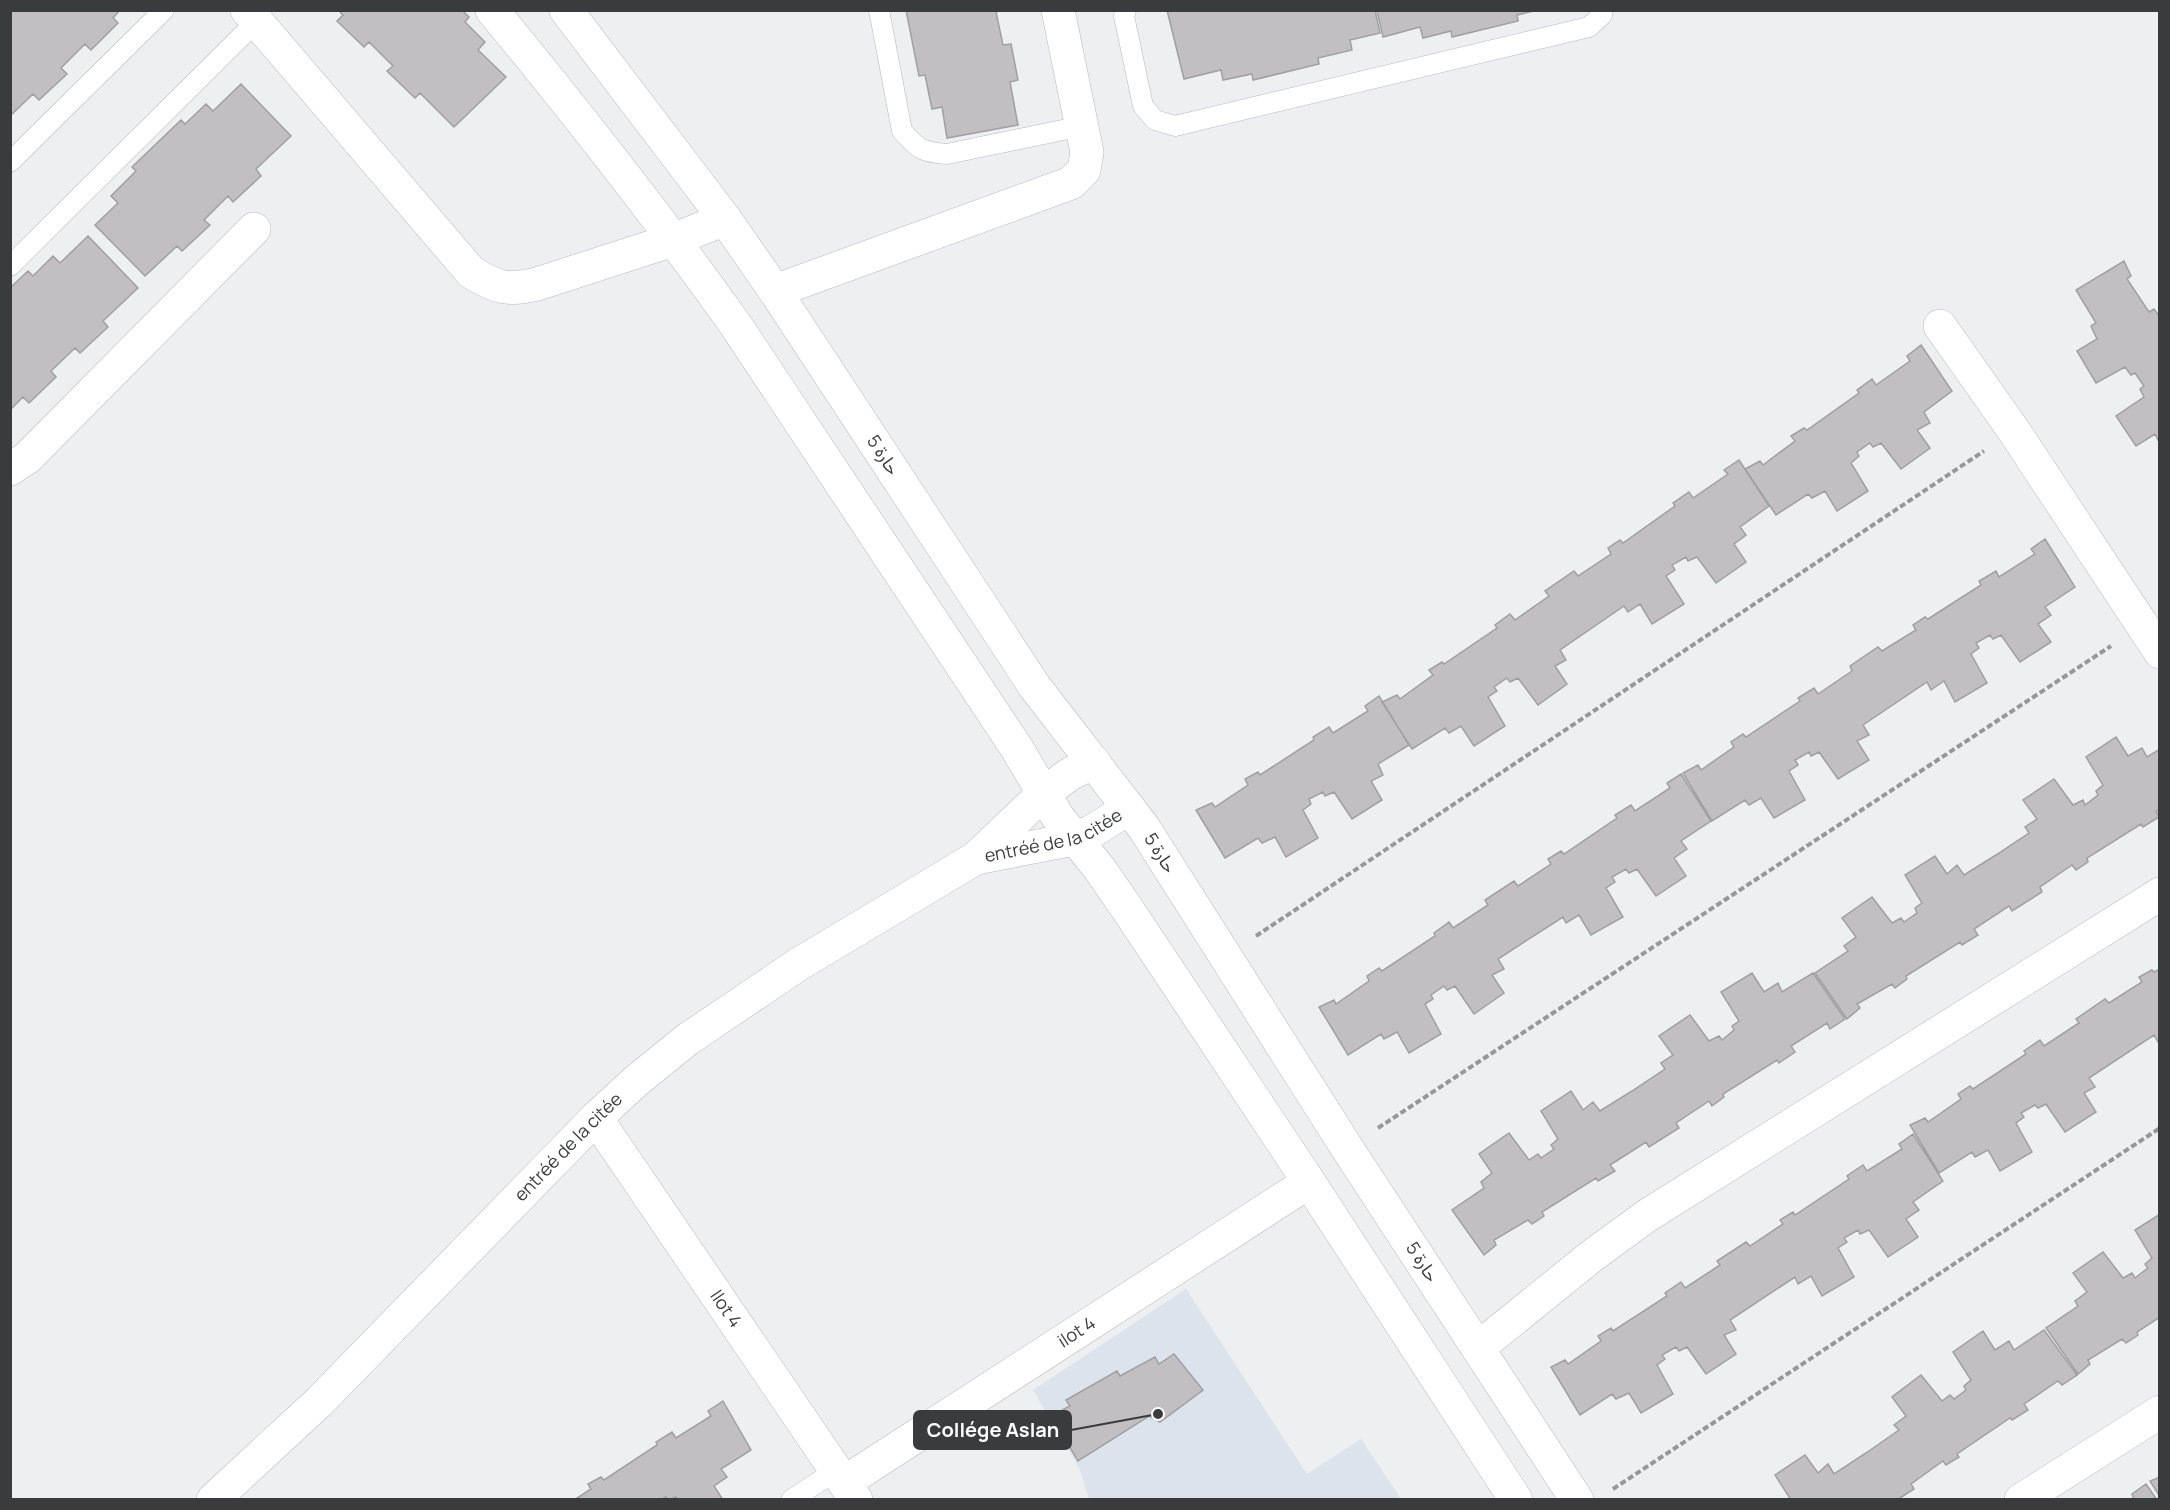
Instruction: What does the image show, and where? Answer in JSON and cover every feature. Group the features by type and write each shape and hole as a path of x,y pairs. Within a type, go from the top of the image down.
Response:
{"street":[{"path":"492,10 673,240 735,324 1016,747 1043,794 1074,839 1113,888 1309,1182 1516,1500"},
{"name":"حارة 5","path":"566,10 725,219 775,291 1035,687 1129,808 1478,1348 1592,1496"},
{"path":"775,291 1071,183 1084,170 1087,152 1058,10"},
{"path":"252,16 471,272 490,284 517,289 537,284 673,240 725,219"},
{"path":"10,469 27,458 254,229"},
{"path":"1940,326 2014,431 2151,639"},
{"name":"entréé de la citée","path":"213,1500 319,1402 596,1118 636,1081 688,1039 742,1001 799,964 976,858 1043,794 1070,774 1094,762"},
{"name":"entréé de la citée","path":"976,858 1074,839 1100,827 1129,808"},
{"path":"1478,1348 1593,1255 1648,1215 2160,894"},
{"name":"Ilot 4","path":"596,1118 846,1484"},
{"name":"ilot 4","path":"846,1484 1309,1182"},
{"path":"2021,1500 2160,1412"}],"lane":[{"path":"10,162 164,10"},
{"path":"879,10 902,131 914,144 927,152 948,154 1082,126"},
{"path":"1126,10 1124,16 1143,106 1155,120 1175,126 1589,27 1602,15 1602,10"},
{"path":"10,266 252,16"},
{"path":"791,1500 846,1484"}],"path":[{"path":"1226,957 2014,431"},
{"path":"1347,1148 2151,639"},
{"path":"1592,1496 2160,1128"}],"shaded area":[{"path":"1186,1289 1307,1474 1361,1439 1401,1499 1089,1499 1079,1468 1033,1390"}],"building":[{"path":"10,10 120,10 113,18 118,23 91,50 85,44 61,68 67,74 39,100 33,94 10,116"},
{"path":"338,10 462,10 469,17 465,22 485,42 478,50 506,77 454,127 420,93 415,98 387,71 393,66 369,42 364,47 337,21 343,15"},
{"path":"906,10 1002,10 996,12 1003,45 1011,44 1018,80 1010,82 1018,125 947,138 942,107 932,109 925,75 919,76"},
{"path":"1167,10 1375,10 1380,33 1350,40 1352,50 1318,58 1319,64 1253,80 1252,74 1223,80 1221,70 1184,79"},
{"path":"1377,10 1538,10 1517,15 1518,21 1452,37 1451,31 1423,38 1420,27 1383,37"},
{"path":"241,84 291,136 256,169 261,176 233,202 228,196 204,220 210,225 182,251 177,246 145,276 95,225 118,203 111,196 136,171 132,167 181,120 185,124 206,104 213,111"},
{"path":"88,236 138,288 103,321 108,327 80,353 75,348 51,371 56,377 29,403 23,397 10,410 10,288 28,271 33,276 53,256 60,263"},
{"path":"2124,261 2131,276 2127,279 2149,312 2154,309 2160,317 2160,444 2155,434 2136,446 2116,416 2144,397 2140,389 2144,386 2135,373 2131,375 2125,367 2096,383 2077,351 2097,339 2091,326 2096,323 2076,290"},
{"path":"1921,345 1952,391 1924,412 1930,423 1917,430 1930,448 1901,469 1881,443 1873,447 1870,443 1857,452 1859,456 1851,463 1868,491 1837,511 1825,491 1812,498 1808,494 1776,515 1745,469 1760,461 1763,465 1795,441 1791,436 1804,428 1807,430 1859,393 1857,390 1872,379 1876,385 1910,361 1907,356"},
{"path":"1739,460 1769,506 1740,527 1746,535 1734,544 1746,562 1716,583 1697,557 1688,561 1686,557 1672,565 1675,570 1666,576 1684,604 1652,624 1640,604 1628,612 1624,606 1560,650 1566,660 1555,666 1567,684 1538,705 1518,678 1510,682 1507,678 1494,687 1497,691 1488,697 1505,726 1474,746 1461,726 1449,733 1445,728 1412,749 1382,702 1397,695 1400,699 1433,675 1429,670 1442,662 1444,664 1497,628 1495,625 1510,614 1515,620 1549,596 1545,591 1574,571 1578,576 1611,554 1608,548 1620,540 1623,543 1675,506 1673,503 1689,492 1693,498 1728,474 1724,470"},
{"path":"2045,539 2075,587 2045,607 2051,615 2038,624 2051,642 2020,662 2001,635 1993,639 1990,635 1976,643 1979,648 1971,654 1987,683 1955,702 1944,681 1931,690 1927,682 1863,725 1869,735 1857,741 1869,760 1838,779 1819,752 1811,756 1809,752 1795,760 1798,765 1789,771 1805,800 1774,818 1761,798 1749,805 1745,800 1712,821 1683,773 1698,765 1701,770 1734,747 1731,742 1743,734 1746,737 1800,701 1798,698 1814,688 1818,694 1852,671 1850,666 1878,647 1882,651 1916,630 1913,625 1925,617 1928,619 1981,585 1979,581 1996,571 1999,577 2035,554 2031,549"},
{"path":"1379,696 1409,745 1378,764 1383,775 1371,781 1382,800 1352,819 1334,792 1325,796 1323,792 1309,799 1311,804 1303,810 1318,838 1286,857 1275,837 1262,843 1258,838 1225,858 1196,810 1212,803 1215,807 1248,785 1245,779 1258,772 1260,775 1314,740 1313,737 1329,727 1333,733 1368,711 1365,706"},
{"path":"2116,737 2128,756 2142,748 2147,757 2160,749 2160,809 2156,811 2159,817 2143,827 2141,824 2087,858 2088,862 2076,870 2072,865 2040,887 2042,892 2012,911 2009,906 1974,929 1978,935 1962,945 1960,942 1906,976 1907,979 1895,988 1892,984 1857,1004 1860,1008 1847,1019 1815,973 1848,951 1844,946 1856,937 1842,918 1872,897 1892,923 1901,918 1904,922 1917,913 1915,908 1922,903 1905,875 1935,856 1947,874 1957,865 1964,875 1996,855 2029,833 2025,827 2037,819 2023,800 2054,779 2073,805 2083,800 2085,805 2098,795 2096,791 2103,785 2086,757"},
{"path":"1681,774 1711,821 1681,841 1687,849 1674,858 1686,876 1656,896 1637,869 1629,873 1626,869 1612,877 1615,882 1606,888 1623,917 1591,935 1579,915 1566,923 1563,917 1498,959 1504,969 1492,975 1504,993 1474,1014 1455,986 1447,990 1444,986 1431,995 1433,999 1425,1004 1441,1034 1409,1053 1397,1032 1384,1039 1381,1034 1348,1055 1319,1007 1334,1000 1336,1004 1369,981 1367,976 1379,968 1382,971 1435,936 1434,933 1449,922 1453,928 1488,905 1485,900 1514,881 1518,886 1551,864 1548,859 1561,851 1564,854 1617,818 1615,815 1631,805 1635,811 1670,788 1667,783"},
{"path":"2160,969 2160,1041 2158,1042 2154,1035 2089,1078 2095,1087 2084,1093 2096,1112 2065,1132 2046,1104 2038,1108 2035,1105 2021,1113 2024,1117 2016,1123 2032,1152 2000,1171 1988,1150 1975,1157 1972,1152 1939,1173 1910,1125 1925,1118 1928,1122 1961,1099 1958,1094 1970,1086 1973,1089 2026,1054 2024,1051 2040,1040 2044,1046 2079,1023 2076,1019 2105,999 2109,1003 2142,982 2139,977 2152,970 2154,972"},
{"path":"1752,973 1764,992 1778,983 1782,992 1813,973 1845,1019 1830,1029 1827,1023 1791,1046 1795,1052 1779,1063 1777,1060 1723,1094 1724,1097 1712,1106 1709,1101 1676,1123 1679,1128 1649,1147 1646,1142 1610,1165 1615,1171 1598,1181 1596,1178 1542,1212 1544,1216 1532,1224 1528,1220 1494,1240 1496,1245 1484,1255 1452,1210 1484,1188 1481,1182 1492,1173 1479,1154 1509,1133 1529,1160 1538,1154 1541,1158 1554,1149 1551,1145 1558,1139 1541,1111 1571,1091 1583,1110 1593,1102 1600,1111 1632,1091 1665,1069 1661,1063 1673,1055 1659,1036 1690,1015 1709,1041 1719,1036 1722,1040 1734,1030 1732,1026 1739,1021 1721,992"},
{"path":"1913,1134 1943,1181 1913,1202 1919,1210 1906,1219 1918,1237 1888,1257 1869,1230 1860,1234 1858,1230 1844,1238 1847,1242 1838,1248 1854,1277 1822,1296 1811,1276 1798,1284 1795,1277 1730,1320 1736,1330 1724,1335 1736,1354 1706,1374 1687,1347 1679,1351 1676,1347 1662,1355 1665,1359 1657,1365 1673,1394 1641,1413 1629,1393 1616,1399 1612,1394 1580,1415 1551,1367 1565,1360 1568,1364 1601,1341 1598,1336 1611,1328 1613,1331 1667,1296 1665,1293 1681,1282 1685,1288 1720,1265 1717,1261 1746,1242 1750,1246 1783,1224 1780,1220 1793,1212 1795,1215 1849,1179 1847,1176 1863,1165 1867,1171 1902,1149 1899,1144"},
{"path":"2160,1214 2160,1317 2137,1332 2138,1335 2126,1343 2122,1339 2088,1360 2090,1364 2078,1374 2046,1328 2078,1306 2075,1301 2087,1292 2073,1273 2103,1252 2123,1278 2132,1273 2135,1278 2148,1268 2145,1264 2152,1258 2135,1230"},
{"path":"2044,1330 2077,1375 2062,1385 2058,1381 2024,1404 2028,1410 2012,1420 2010,1418 1957,1454 1959,1457 1946,1465 1943,1461 1911,1484 1914,1489 1897,1500 1791,1500 1775,1475 1805,1455 1818,1473 1828,1464 1834,1474 1866,1453 1899,1430 1894,1425 1906,1416 1892,1397 1921,1375 1942,1401 1950,1395 1954,1399 1966,1390 1964,1386 1971,1380 1953,1352 1983,1331 1995,1350 2009,1341 2014,1350"},
{"path":"1174,1354 1203,1390 1160,1422 1149,1416 1078,1461 1051,1416 1070,1406 1066,1400 1117,1371 1120,1376 1155,1357 1159,1364"},
{"path":"723,1401 751,1450 721,1469 727,1477 714,1486 723,1500 678,1500 676,1497 668,1500 666,1497 660,1500 574,1500 591,1489 588,1484 601,1477 604,1480 657,1445 656,1442 672,1432 676,1438 711,1416 708,1411"},
{"path":"2160,1477 2160,1497 2150,1481"},
{"path":"2146,1484 2157,1500 2134,1500 2132,1494"}],"place":[{"name":"Collége Aslan","path":"1158,1414"}]}
